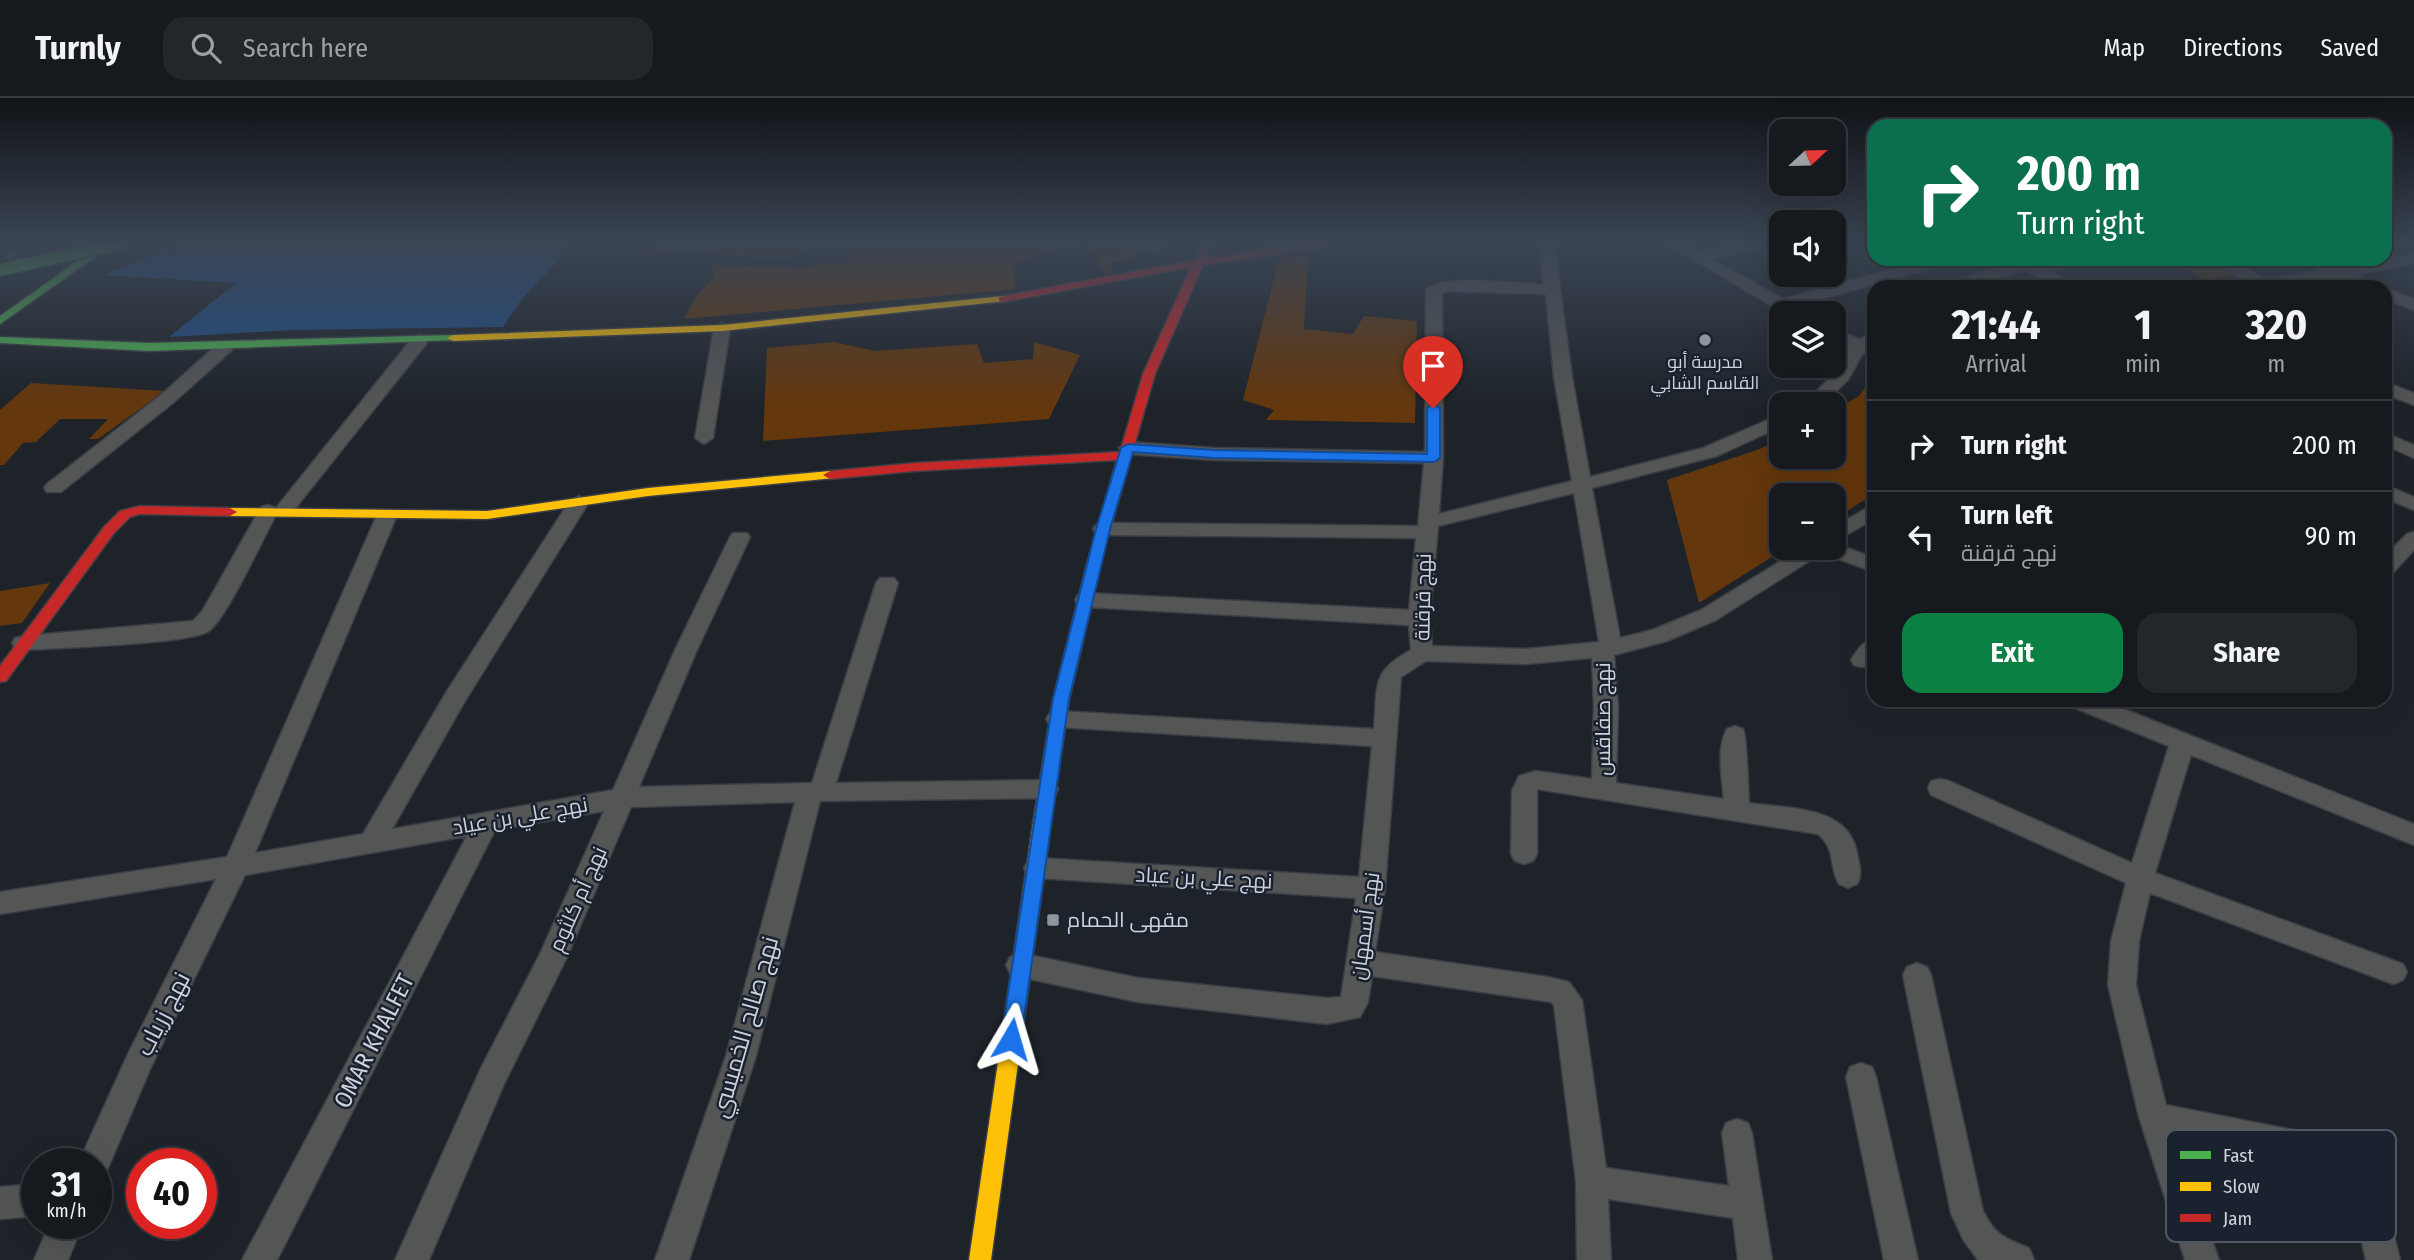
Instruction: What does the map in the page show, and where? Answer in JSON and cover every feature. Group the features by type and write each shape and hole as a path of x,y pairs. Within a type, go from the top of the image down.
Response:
{"street":[{"path":"0,321 34,297"},
{"path":"0,340 149,347 226,346 722,328 1015,297"},
{"path":"980,1260 1020,965 1058,719 1103,529 1149,374 1185,297"},
{"name":"نهج قرقنة","path":"1434,297 1434,458 1419,618 1422,653 1526,657 1640,642 1693,623 1796,560"},
{"name":"نهج صفاقس","path":"1554,297 1563,377 1607,648 1604,790"},
{"path":"1797,301 1818,297"},
{"path":"2395,297 2414,305"},
{"path":"704,438 722,328"},
{"path":"1846,338 1867,345"},
{"path":"23,643 179,632 200,627 212,614 276,511 420,340"},
{"path":"54,488 168,398 226,346"},
{"path":"1827,392 1867,348"},
{"path":"2392,390 2414,400"},
{"path":"1103,529 1426,527 1710,452 1769,425"},
{"path":"2392,441 2414,452"},
{"path":"0,677 99,542 125,514 154,509 387,515 503,514 648,492 941,465 1126,452 1434,458"},
{"path":"2392,494 2414,504"},
{"path":"371,843 455,697 579,502"},
{"name":"نهج زرياب","path":"101,1148 138,1063 236,866 387,515"},
{"path":"1846,528 1867,515"},
{"name":"نهج أم كلثوم","path":"412,1260 492,1078 553,957 686,650 740,537"},
{"path":"2396,558 2414,538"},
{"path":"1846,555 1867,562"},
{"name":"نهج صالح الخميسي","path":"672,1260 741,1056 815,792 887,583"},
{"path":"1086,600 1419,618"},
{"name":"نهج أسمهان","path":"1020,965 1138,990 1327,1011 1342,1010 1354,1002 1371,888 1390,676 1398,667 1422,653"},
{"path":"2096,707 2414,835"},
{"path":"1058,719 1385,738"},
{"path":"1735,735 1733,761 1737,810"},
{"path":"2166,1152 2154,1117 2122,985 2125,941 2140,878 2183,741"},
{"name":"نهج صفاقس","path":"1524,854 1524,791 1528,783 1536,780 1737,810 1830,827 1842,840 1848,877"},
{"path":"1940,788 2140,878 2393,972"},
{"name":"نهج علي بن عياد","path":"0,903 236,866 622,798 679,794 1046,789"},
{"name":"OMAR KHALFET","path":"259,1260 487,822"},
{"name":"نهج علي بن عياد","path":"1037,868 1371,888"},
{"path":"1360,961 1563,993 1571,1006 1591,1181 1594,1260"},
{"path":"1917,975 1967,1213 1982,1242 1994,1253 2017,1260"},
{"path":"1861,1077 1901,1260"},
{"path":"2154,1117 2219,1130"},
{"path":"1737,1133 1755,1260"},
{"path":"1591,1181 1748,1204"},
{"path":"0,1203 21,1201"},
{"path":"51,1260 60,1239"},
{"path":"2197,1242 2203,1260"},
{"path":"2379,1242 2383,1260"}],"shaded area":[{"path":"696,297 925,297 684,319"},
{"path":"1269,297 1306,297 1304,329 1353,334 1364,316 1417,321 1415,423 1266,420 1274,410 1243,400"},
{"path":"834,342 875,351 977,344 984,363 1033,359 1034,342 1080,355 1049,419 763,441 767,348"},
{"path":"31,383 165,391 98,439 89,439 108,419 60,419 36,442 23,443 4,465 0,465 0,410"},
{"path":"1867,385 1867,498 1846,512 1846,483 1769,483 1769,559 1699,603 1667,480 1769,444 1769,469 1846,469 1846,403 1859,396"},
{"path":"50,583 22,623 0,626 0,591"}],"water":[{"path":"218,297 524,297 503,327 293,330 169,337"}],"traffic: fast":[{"path":"0,321 34,297"},
{"path":"0,340 149,347 453,338"},
{"path":"1042,823 1061,700 1094,564"}],"traffic: slow":[{"path":"453,338 722,328 1003,299"},
{"path":"230,512 487,515 648,492 830,475"},
{"path":"980,1260 1042,823"}],"traffic: jam":[{"path":"1003,299 1012,297"},
{"path":"1094,564 1149,374 1183,297"},
{"path":"830,475 915,467 1125,456"},
{"path":"0,677 109,530 125,514 140,510 230,512"}],"place":[{"name":"مدرسة أبو القاسم الشابي","path":"1705,340"},
{"name":"مقهى الحمام","path":"1053,920"}],"route":[{"path":"1011,1039 1061,699 1103,529 1128,448 1214,454 1434,458 1433,408"}]}
